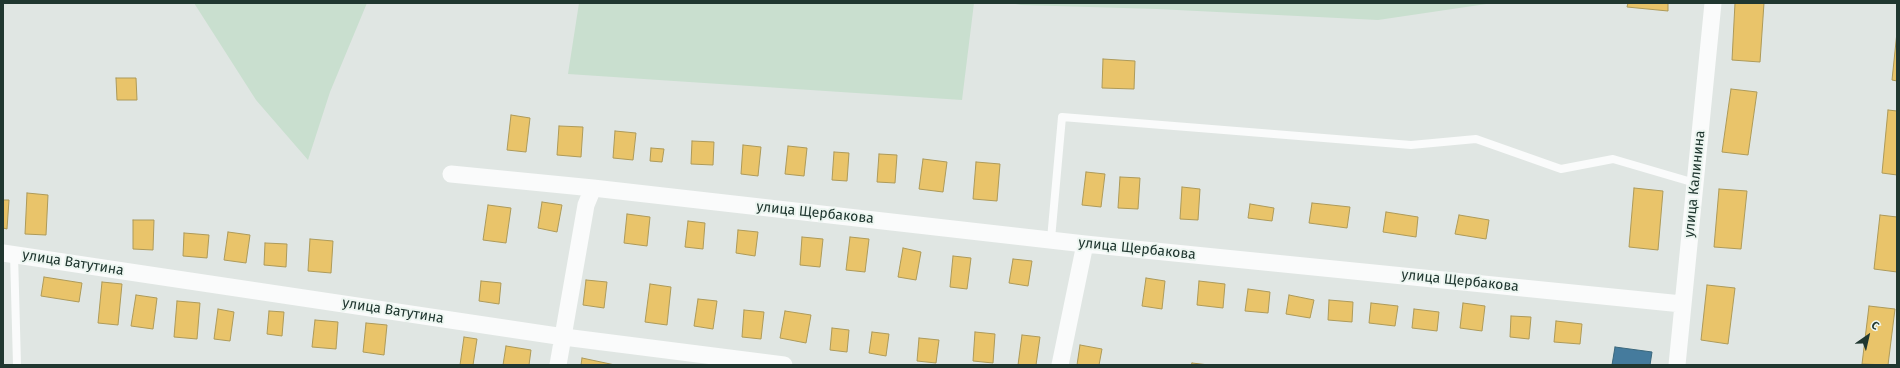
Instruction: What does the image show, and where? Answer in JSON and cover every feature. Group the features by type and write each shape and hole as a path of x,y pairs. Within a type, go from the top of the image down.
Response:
{"street":[{"name":"улица Калинина","path":"1677,365 1713,3"},
{"name":"улица Щербакова","path":"451,174 593,188 1085,244 1682,304"},
{"path":"558,365 586,205 593,188"},
{"path":"1060,365 1085,244"},
{"name":"улица Ватутина","path":"8,253 564,337 784,365"}],"lane":[{"path":"1051,239 1062,117 1411,145 1476,139 1561,169 1613,159 1695,183"},
{"path":"8,253 17,365"}],"green space":[{"path":"194,3 367,3 330,92 308,160 256,100"},
{"path":"579,3 974,3 962,100 568,74"},
{"path":"1010,3 1493,3 1378,20 1157,9 1021,5"}],"building: Жильё":[{"path":"1628,3 1668,3 1668,11 1627,7"},
{"path":"1735,3 1764,3 1760,62 1732,60"},
{"path":"1897,32 1897,81 1892,80"},
{"path":"1103,59 1135,61 1134,89 1102,88"},
{"path":"116,78 136,78 137,100 117,100"},
{"path":"1731,89 1757,92 1748,155 1722,152"},
{"path":"1888,110 1897,111 1897,175 1882,173"},
{"path":"511,115 530,118 526,152 507,150"},
{"path":"559,126 583,127 581,157 557,155"},
{"path":"615,131 636,133 633,160 613,158"},
{"path":"692,141 714,142 713,165 691,164"},
{"path":"743,145 761,147 758,176 741,174"},
{"path":"788,146 807,148 804,176 785,174"},
{"path":"651,148 664,149 662,162 650,161"},
{"path":"834,152 849,153 847,181 832,180"},
{"path":"879,154 897,155 895,183 877,182"},
{"path":"923,159 947,162 943,192 919,189"},
{"path":"976,162 1000,164 997,201 973,199"},
{"path":"1086,172 1105,174 1101,207 1082,205"},
{"path":"1120,177 1140,178 1138,209 1118,208"},
{"path":"1182,187 1200,189 1198,220 1180,219"},
{"path":"1634,188 1663,191 1658,250 1629,247"},
{"path":"1719,189 1747,191 1741,249 1714,247"},
{"path":"27,193 48,195 46,235 25,234"},
{"path":"3,200 9,200 7,229 3,228"},
{"path":"542,202 562,205 557,232 538,228"},
{"path":"1312,203 1350,207 1347,228 1309,223"},
{"path":"1250,204 1274,208 1272,221 1248,218"},
{"path":"488,205 511,208 506,243 483,240"},
{"path":"1386,212 1418,217 1416,237 1383,232"},
{"path":"627,214 650,217 647,246 624,243"},
{"path":"1459,215 1489,220 1486,239 1455,234"},
{"path":"1880,215 1897,217 1897,272 1874,269"},
{"path":"133,220 154,220 153,250 133,249"},
{"path":"688,221 705,223 703,249 685,247"},
{"path":"738,230 758,232 755,256 736,253"},
{"path":"228,232 250,235 246,263 224,260"},
{"path":"184,233 209,235 207,258 183,256"},
{"path":"802,237 823,239 820,267 800,265"},
{"path":"850,237 869,239 865,272 846,270"},
{"path":"310,239 333,241 331,273 308,271"},
{"path":"265,243 287,244 286,267 264,265"},
{"path":"903,248 921,252 916,280 898,277"},
{"path":"953,256 971,258 967,289 950,287"},
{"path":"1013,259 1032,261 1028,286 1009,283"},
{"path":"44,277 82,283 79,302 41,296"},
{"path":"1146,278 1165,281 1162,309 1142,306"},
{"path":"586,280 607,282 604,308 583,305"},
{"path":"481,281 501,283 499,304 479,301"},
{"path":"1199,281 1225,284 1223,308 1197,305"},
{"path":"102,282 122,284 118,325 98,323"},
{"path":"650,284 671,287 667,325 645,322"},
{"path":"1707,285 1735,288 1728,344 1701,340"},
{"path":"1248,289 1270,292 1268,313 1245,311"},
{"path":"136,295 157,298 153,329 131,326"},
{"path":"1289,295 1314,300 1310,318 1286,314"},
{"path":"698,299 717,301 713,329 694,326"},
{"path":"1329,300 1353,302 1352,322 1328,320"},
{"path":"177,301 200,303 197,339 174,337"},
{"path":"1371,303 1398,306 1395,326 1369,323"},
{"path":"1463,303 1485,306 1482,331 1460,328"},
{"path":"1869,306 1895,309 1888,365 1862,364"},
{"path":"218,309 234,312 230,341 214,339"},
{"path":"1414,309 1439,312 1437,331 1412,328"},
{"path":"744,310 764,312 761,339 742,337"},
{"path":"269,311 284,312 282,336 267,334"},
{"path":"785,311 811,315 806,343 780,338"},
{"path":"1511,316 1531,317 1529,339 1510,337"},
{"path":"315,320 338,322 336,349 312,347"},
{"path":"1556,321 1582,324 1580,344 1554,342"},
{"path":"366,323 387,325 384,355 363,352"},
{"path":"832,328 849,330 847,352 830,350"},
{"path":"872,332 889,334 886,356 869,353"},
{"path":"975,332 995,334 993,363 973,361"},
{"path":"1022,335 1040,337 1036,365 1018,365"},
{"path":"464,337 477,339 473,365 460,365"},
{"path":"919,338 939,340 936,363 917,361"},
{"path":"1080,345 1102,349 1099,365 1077,365"},
{"path":"506,346 531,350 529,365 503,365"},
{"path":"582,358 615,365 581,365"},
{"path":"1192,363 1209,365 1191,365"}],"building: Учреждения":[{"path":"1615,347 1652,352 1650,365 1612,365"}]}
